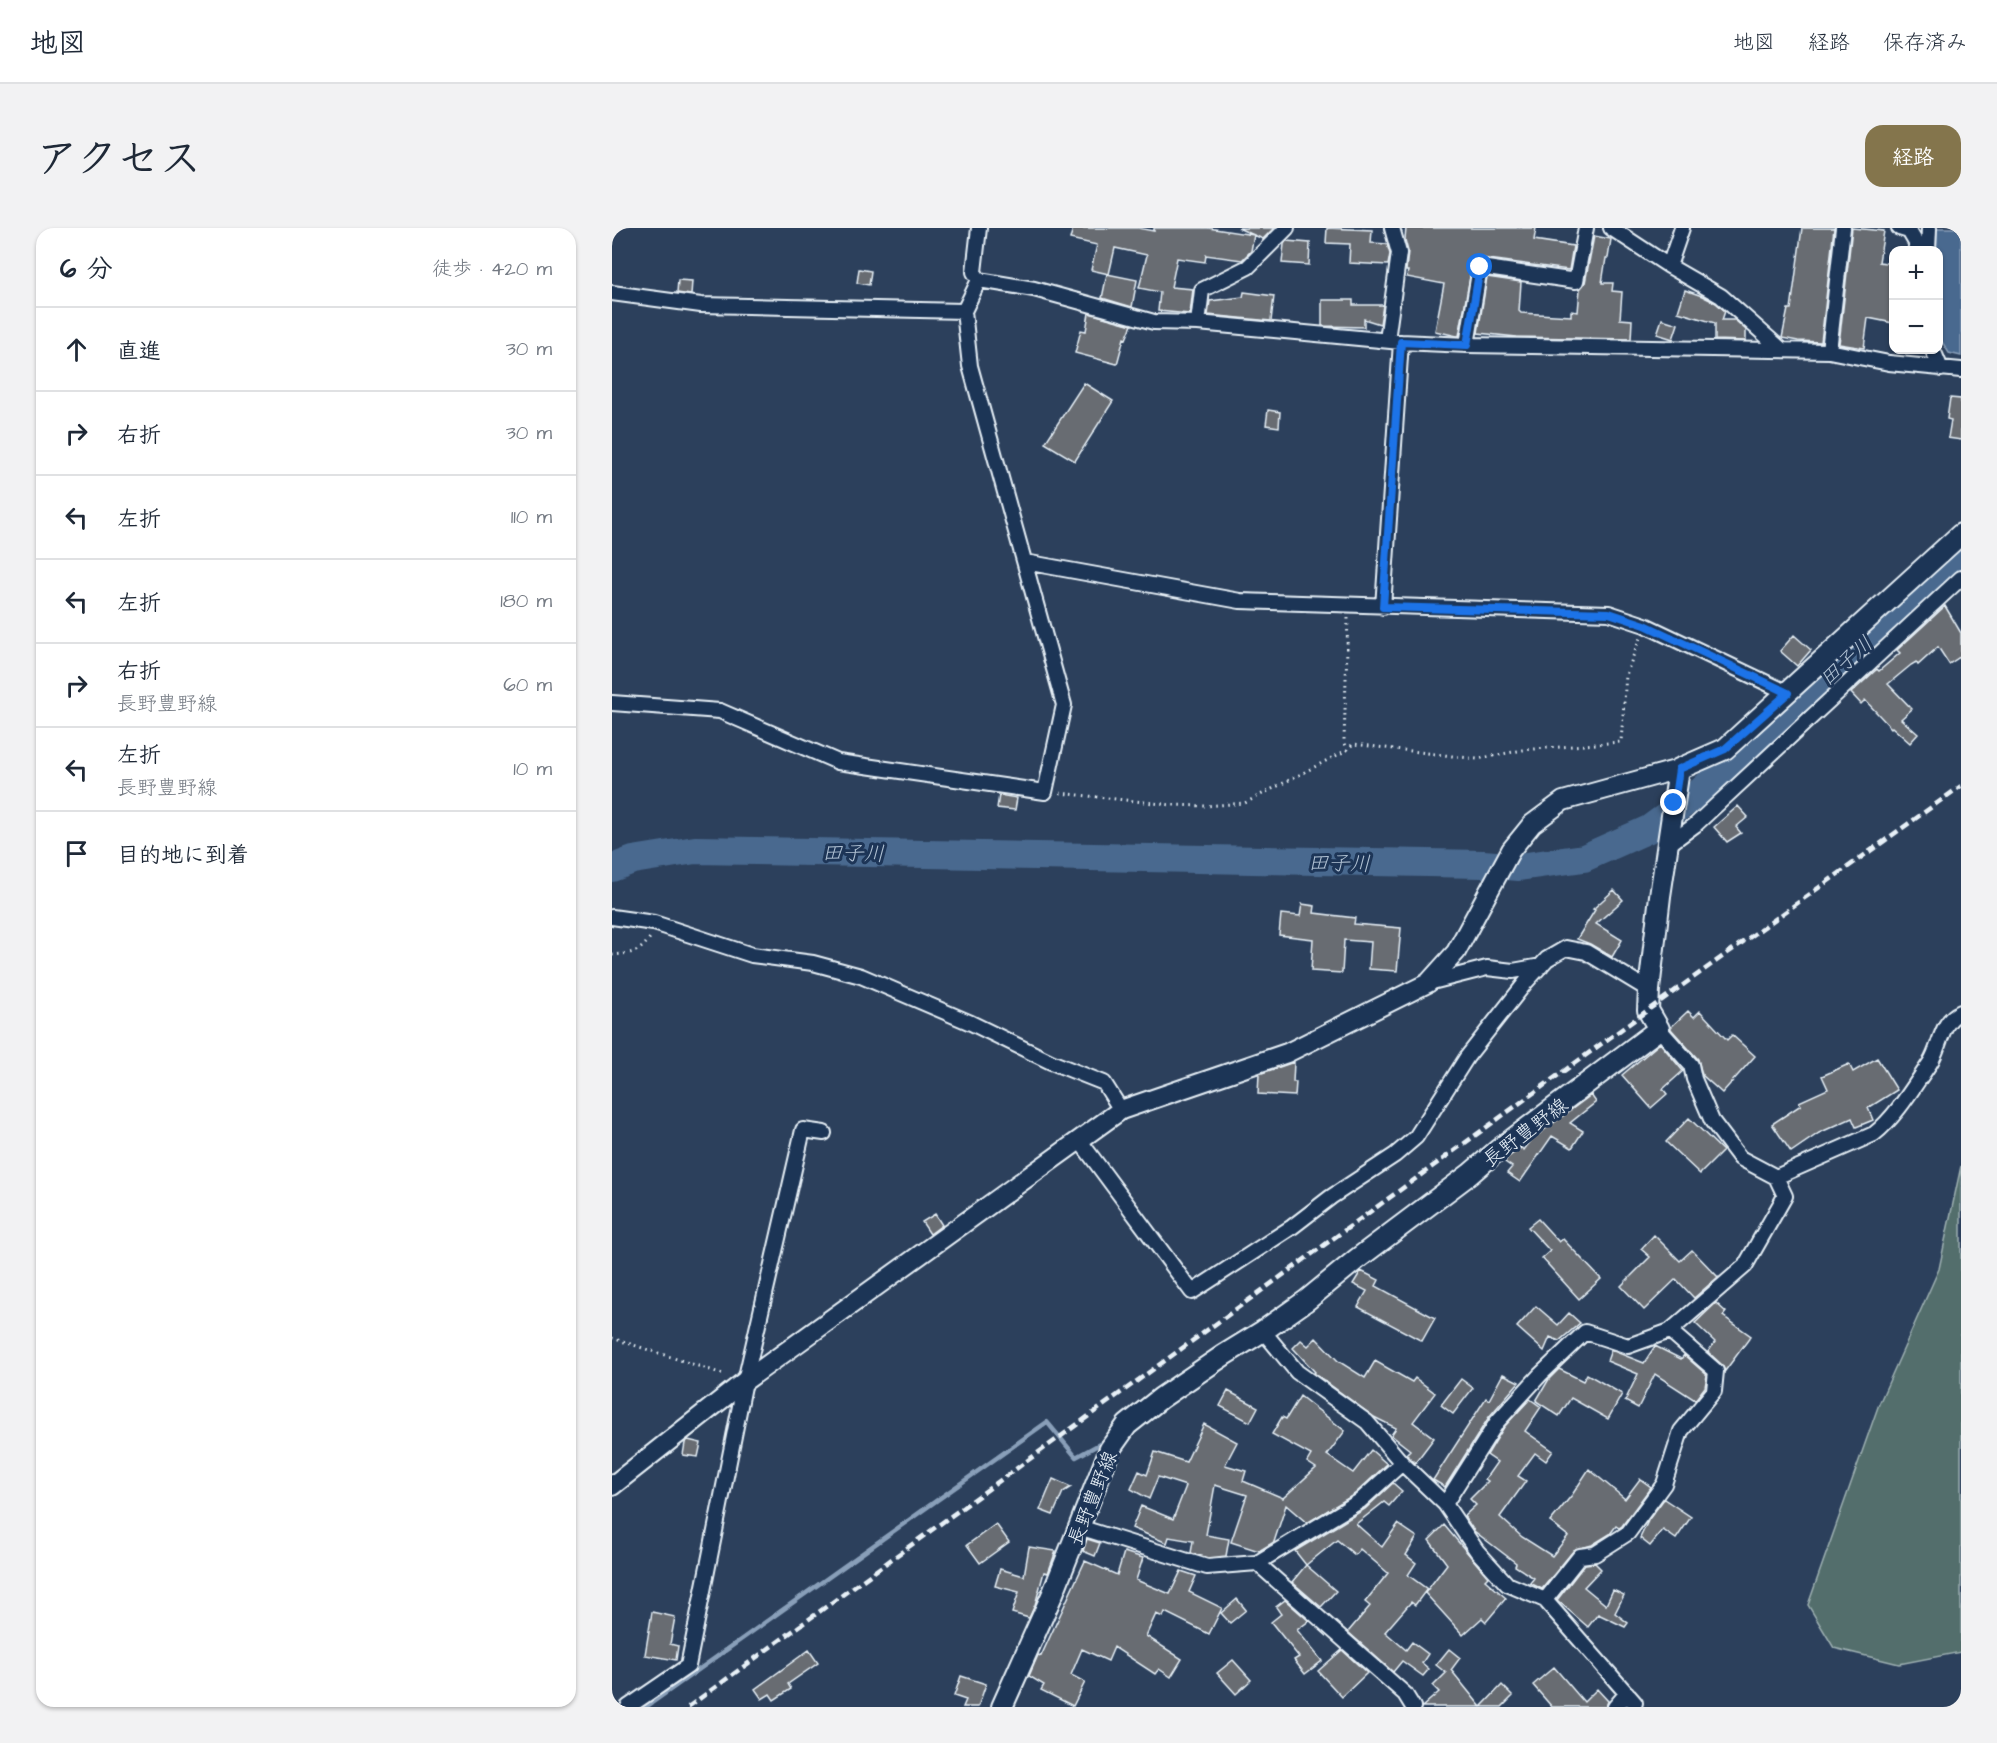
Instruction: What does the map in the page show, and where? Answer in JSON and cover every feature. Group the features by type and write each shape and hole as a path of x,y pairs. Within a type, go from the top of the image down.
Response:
{"main road":[{"path":"1659,1029 1648,1010 1649,990 1679,769 1725,749 1958,542"},
{"name":"長野豊野線","path":"1002,1707 1053,1593 1110,1449 1127,1425 1161,1398 1263,1331 1659,1029"}],"street":[{"path":"978,228 974,272 979,280 1034,289 1154,322 1198,323 1401,342 1467,345 1829,351 1892,356 1941,369 1961,370"},
{"path":"1198,323 1202,290 1248,267 1287,228"},
{"path":"1387,340 1399,253 1390,228"},
{"path":"1467,345 1480,267 1576,281 1586,228"},
{"path":"1611,228 1720,296 1782,350"},
{"path":"1669,266 1682,228"},
{"path":"1829,351 1843,228"},
{"path":"1899,228 1909,231 1916,246"},
{"path":"1928,246 1929,228"},
{"path":"612,703 720,711 838,762 1045,792 1064,705 970,366 964,311 979,280"},
{"path":"612,293 700,305 964,311"},
{"path":"1383,607 1401,342"},
{"path":"1935,354 1941,369"},
{"path":"1025,562 1240,601 1609,613 1645,625 1788,693"},
{"path":"1669,840 1704,817 1961,578"},
{"path":"1428,983 1456,952 1511,850 1532,824 1563,801 1679,769"},
{"path":"612,917 654,923 752,955 813,963 861,976 970,1023 1051,1062 1104,1083 1121,1110"},
{"path":"1080,1141 1192,1292 1292,1227 1331,1197 1395,1155 1416,1137 1467,1057 1547,959 1566,948 1586,952 1649,990"},
{"path":"612,1486 745,1381 1121,1110 1287,1053 1428,983 1486,968 1513,971 1540,966"},
{"path":"1776,1177 1874,1134 1887,1123 1931,1061 1942,1031 1955,1015 1961,1012"},
{"path":"1445,1504 1497,1422 1540,1375 1585,1332 1628,1346 1670,1331 1744,1266 1785,1196 1776,1177 1740,1158 1712,1121 1694,1079 1691,1065 1659,1029"},
{"path":"628,1707 688,1666 745,1381 803,1130 824,1133"},
{"path":"1263,1331 1297,1372 1367,1422 1402,1463 1445,1504 1477,1551 1508,1584 1545,1600 1631,1698 1615,1707"},
{"path":"1545,1600 1580,1556 1595,1554 1628,1533 1664,1484 1681,1431 1714,1391 1716,1371 1670,1331"},
{"path":"1079,1527 1207,1567 1257,1563 1360,1501 1402,1463"},
{"path":"1257,1563 1405,1694 1413,1707"}],"path":[{"path":"1347,750 1344,740 1348,605"},
{"path":"1045,792 1172,806 1205,807 1245,803 1347,750 1353,744 1477,759 1523,750 1621,742 1626,675 1645,625"},
{"path":"612,955 637,952 646,945 654,931 654,923"},
{"path":"612,1338 745,1381"}],"green space":[{"path":"1961,1166 1961,1652 1899,1664 1834,1648 1808,1605 1879,1404 1939,1269"}],"water":[{"path":"1937,228 1961,228 1961,356 1949,353 1943,343 1943,246 1936,246"}],"building":[{"path":"1073,228 1138,228 1154,231 1154,228 1208,228 1254,235 1251,251 1242,260 1206,255 1205,262 1177,258 1171,287 1193,289 1190,314 1158,311 1160,292 1139,288 1147,255 1115,248 1109,274 1091,270 1097,245 1070,239"},
{"path":"1238,228 1274,228 1263,239"},
{"path":"1327,228 1372,230 1371,243 1387,244 1390,254 1388,265 1349,263 1350,244 1326,243"},
{"path":"1406,228 1536,228 1534,240 1573,246 1569,270 1481,258 1473,261 1459,336 1435,331 1444,284 1407,277"},
{"path":"1802,228 1834,228 1821,342 1782,338 1788,309 1791,309"},
{"path":"1852,228 1884,231 1879,262 1889,263 1889,322 1868,318 1864,348 1839,344"},
{"path":"1594,236 1611,239 1602,283 1613,283 1612,291 1622,292 1620,319 1632,320 1631,339 1517,337 1478,333 1487,277 1521,282 1519,311 1521,313 1571,316 1571,311 1578,312 1580,289 1585,283"},
{"path":"1286,241 1310,243 1309,265 1282,263"},
{"path":"859,269 871,271 869,285 857,283"},
{"path":"1107,274 1137,280 1132,307 1102,298"},
{"path":"678,280 692,281 691,295 677,293"},
{"path":"1685,290 1716,303 1725,311 1722,320 1735,320 1746,330 1746,341 1715,340 1715,323 1678,312"},
{"path":"1244,292 1274,296 1271,321 1208,315 1210,301 1243,297"},
{"path":"1322,300 1353,300 1353,305 1383,305 1380,324 1364,319 1364,327 1322,326"},
{"path":"1089,313 1132,325 1126,339 1124,338 1117,364 1075,353 1081,330 1086,331"},
{"path":"1662,319 1678,324 1673,339 1657,334"},
{"path":"1084,383 1113,401 1075,461 1045,443"},
{"path":"1950,398 1961,399 1961,440 1948,438 1951,420 1947,419"},
{"path":"1268,410 1280,412 1279,427 1266,425"},
{"path":"1945,606 1961,633 1961,656 1949,664 1938,647 1918,665 1916,662 1911,665 1888,684 1912,709 1901,719 1918,734 1910,743 1891,728 1865,700 1861,704 1851,693 1877,669 1879,671 1900,653 1897,650"},
{"path":"1794,635 1811,650 1797,666 1780,651"},
{"path":"999,795 1017,798 1015,810 997,808"},
{"path":"1738,806 1748,817 1736,827 1741,833 1727,842 1714,827"},
{"path":"1614,890 1623,900 1596,924 1622,940 1612,957 1577,939 1595,910 1593,909"},
{"path":"1302,904 1315,906 1314,913 1355,918 1354,924 1401,928 1397,971 1369,969 1371,942 1344,940 1342,973 1311,971 1313,939 1279,935 1281,914 1300,916"},
{"path":"1688,1011 1694,1017 1700,1011 1727,1040 1732,1035 1755,1056 1722,1093 1702,1075 1698,1059 1671,1029"},
{"path":"1660,1043 1683,1071 1663,1089 1667,1094 1651,1108 1622,1075"},
{"path":"1877,1058 1897,1090 1868,1108 1873,1120 1856,1127 1852,1118 1819,1133 1791,1152 1772,1124 1801,1105 1799,1102 1828,1089 1822,1076 1849,1064 1853,1072"},
{"path":"1294,1062 1295,1096 1258,1094 1259,1074"},
{"path":"1591,1095 1596,1102 1570,1123 1583,1131 1572,1148 1552,1136 1520,1182 1507,1173 1512,1167 1505,1162 1507,1158 1521,1148 1524,1150 1532,1139"},
{"path":"1689,1118 1723,1151 1700,1174 1666,1142"},
{"path":"935,1214 942,1225 930,1234 922,1222"},
{"path":"1538,1219 1559,1242 1563,1239 1601,1279 1579,1299 1542,1258 1550,1251 1528,1227"},
{"path":"1654,1235 1680,1261 1692,1250 1718,1277 1694,1298 1676,1279 1644,1310 1621,1286 1650,1257 1641,1249"},
{"path":"1361,1271 1379,1280 1376,1286 1435,1318 1422,1341 1358,1307 1367,1291 1353,1284"},
{"path":"1716,1303 1726,1312 1723,1316 1751,1336 1725,1371 1708,1352 1715,1342 1695,1323"},
{"path":"1536,1306 1558,1325 1569,1313 1580,1323 1559,1341 1550,1337 1544,1351 1517,1327"},
{"path":"1316,1338 1338,1361 1365,1378 1375,1361 1412,1382 1415,1378 1435,1393 1413,1422 1434,1438 1415,1463 1406,1454 1410,1450 1391,1435 1396,1428 1374,1417 1314,1373 1293,1348 1301,1340 1308,1346"},
{"path":"1655,1346 1681,1359 1684,1355 1707,1375 1705,1387 1695,1400 1655,1374 1638,1408 1625,1401 1638,1374 1607,1361 1611,1350 1644,1363"},
{"path":"1559,1369 1583,1381 1587,1374 1622,1394 1608,1419 1571,1398 1559,1416 1536,1401 1549,1379"},
{"path":"1503,1374 1519,1382 1489,1417 1445,1487 1433,1480 1486,1398 1489,1400"},
{"path":"1461,1379 1473,1388 1453,1414 1441,1405"},
{"path":"1228,1391 1258,1407 1250,1422 1220,1406"},
{"path":"1300,1396 1345,1431 1327,1455 1353,1473 1371,1450 1387,1464 1355,1494 1307,1523 1286,1505 1274,1542 1259,1551 1231,1542 1247,1495 1215,1485 1206,1535 1229,1539 1226,1556 1208,1558 1191,1553 1193,1541 1169,1537 1167,1543 1132,1528 1141,1506 1173,1519 1186,1486 1158,1477 1149,1499 1131,1489 1139,1471 1147,1475 1155,1452 1186,1462 1204,1424 1237,1442 1225,1465 1246,1471 1243,1481 1283,1498 1316,1468 1307,1462 1311,1455 1272,1434 1282,1417 1286,1419"},
{"path":"1530,1399 1541,1407 1525,1431 1553,1451 1546,1461 1535,1453 1518,1476 1526,1481 1500,1517 1522,1537 1552,1556 1568,1536 1550,1522 1589,1469 1625,1499 1640,1479 1651,1487 1622,1526 1619,1528 1616,1526 1610,1534 1592,1545 1574,1550 1542,1589 1530,1583 1534,1578 1515,1566 1516,1563 1474,1531 1464,1516 1476,1505 1470,1499 1488,1481 1485,1479 1497,1462 1487,1455 1504,1427"},
{"path":"688,1440 701,1443 698,1457 683,1455 685,1443"},
{"path":"1053,1479 1071,1487 1063,1492 1053,1515 1040,1510"},
{"path":"1393,1483 1402,1491 1389,1506 1384,1502 1356,1524 1382,1547 1398,1524 1417,1537 1406,1555 1416,1563 1408,1575 1427,1589 1415,1605 1411,1602 1385,1632 1406,1650 1412,1642 1428,1654 1422,1663 1429,1669 1423,1676 1402,1661 1393,1672 1348,1632 1370,1606 1365,1602 1388,1573 1360,1549 1355,1555 1337,1540 1306,1565 1295,1551 1365,1509"},
{"path":"1664,1499 1691,1517 1676,1539 1663,1530 1650,1546 1640,1538 1648,1521 1646,1523"},
{"path":"996,1524 1009,1542 980,1563 967,1545"},
{"path":"1444,1525 1488,1577 1485,1580 1506,1598 1486,1622 1482,1618 1463,1635 1425,1593 1447,1564 1429,1540"},
{"path":"1087,1539 1100,1543 1095,1556 1083,1551"},
{"path":"1029,1547 1056,1551 1048,1573 1044,1572 1029,1618 1012,1613 1019,1592 995,1586 1000,1569 1024,1576"},
{"path":"1124,1552 1143,1558 1136,1580 1170,1594 1181,1571 1196,1576 1189,1592 1222,1608 1209,1634 1165,1612 1163,1617 1156,1614 1146,1636 1182,1659 1171,1677 1159,1669 1155,1674 1114,1647 1108,1661 1082,1649 1071,1675 1085,1682 1073,1706 1041,1690 1044,1685 1029,1676 1038,1655 1041,1656 1085,1561 1117,1575"},
{"path":"1595,1563 1601,1569 1584,1587 1606,1605 1613,1590 1624,1595 1615,1613 1628,1623 1625,1627 1598,1614 1588,1627 1557,1600 1585,1564"},
{"path":"1306,1565 1336,1591 1321,1607 1292,1582"},
{"path":"1237,1599 1246,1610 1230,1623 1221,1613"},
{"path":"1285,1600 1309,1621 1297,1630 1322,1661 1305,1674 1294,1660 1299,1657 1271,1622 1281,1614 1276,1607"},
{"path":"652,1612 675,1617 670,1644 678,1646 676,1660 645,1655"},
{"path":"1449,1649 1460,1658 1451,1670 1481,1707 1422,1707 1439,1692 1433,1686 1446,1673 1436,1665"},
{"path":"809,1650 818,1663 788,1684 791,1689 774,1700 770,1694 762,1699 755,1689"},
{"path":"1342,1650 1367,1673 1342,1697 1318,1671"},
{"path":"1233,1660 1251,1680 1236,1694 1217,1673"},
{"path":"1554,1667 1584,1702 1597,1689 1608,1701 1606,1707 1552,1707 1533,1685"},
{"path":"961,1676 986,1684 978,1707 963,1707 966,1700 954,1696"},
{"path":"1502,1685 1513,1696 1502,1707 1481,1707"}],"waterway":[{"name":"田子川","path":"612,868 633,860 695,850 1483,864 1519,867 1584,858 1649,829 1701,791 1961,558"},
{"path":"646,1707 1047,1422 1076,1457 1107,1440"}],"railway":[{"path":"688,1707 1648,1010 1961,786"}],"route":[{"path":"1480,267 1467,345 1401,342 1383,607 1609,613 1645,625 1788,693 1725,749 1679,769 1674,803"}]}
